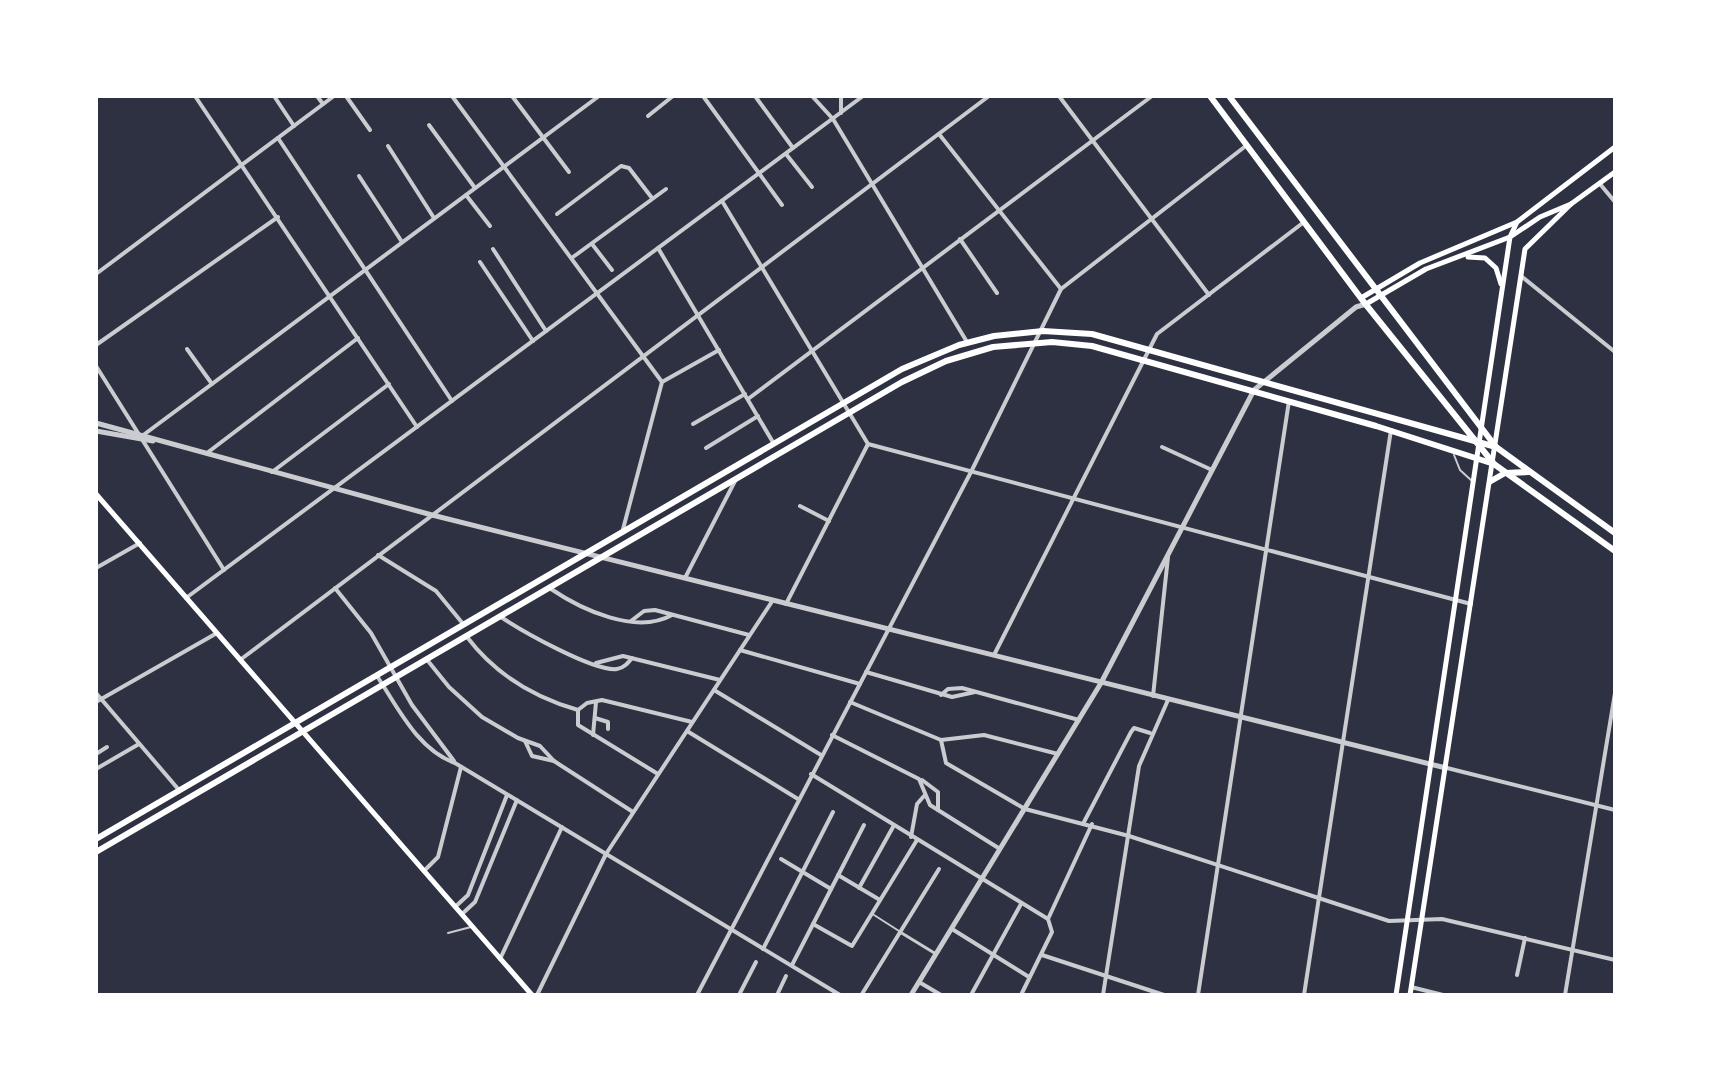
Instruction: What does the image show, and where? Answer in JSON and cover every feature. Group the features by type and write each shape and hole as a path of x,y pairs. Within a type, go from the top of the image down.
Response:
{"main road":[{"path":"1210,96 1361,298 1494,464 1615,551"},
{"path":"1229,96 1496,447 1615,533"},
{"path":"1361,298 1420,263 1517,222 1615,147"},
{"path":"1410,995 1527,244 1571,204 1614,176"},
{"path":"1366,304 1415,275 1510,237 1540,217 1571,204"},
{"path":"1396,995 1510,237 1517,222"},
{"path":"1455,259 1479,256 1491,263 1501,283 1501,307"},
{"path":"96,839 902,369 967,342 1043,331 1092,334 1149,347 1496,447"},
{"path":"96,852 850,413 946,361 993,347 1037,343 1092,346 1391,430 1494,464"},
{"path":"1491,481 1505,473 1529,472"},
{"path":"96,494 500,959 535,995"}],"street":[{"path":"195,96 417,427"},
{"path":"274,96 294,126"},
{"path":"317,96 323,104"},
{"path":"96,274 334,96"},
{"path":"346,96 370,130"},
{"path":"452,96 506,165 662,382"},
{"path":"512,96 569,172"},
{"path":"144,439 212,384 599,96"},
{"path":"648,116 673,96"},
{"path":"703,96 782,205"},
{"path":"755,96 793,148"},
{"path":"812,96 833,119 967,342"},
{"path":"841,96 841,113"},
{"path":"186,598 863,96"},
{"path":"240,660 989,96"},
{"path":"1059,96 1209,295"},
{"path":"693,424 746,396 812,350 1152,96"},
{"path":"429,125 475,188"},
{"path":"939,134 1061,289"},
{"path":"278,138 452,401"},
{"path":"697,995 971,472 1061,289 1247,145"},
{"path":"388,146 434,218"},
{"path":"786,154 812,187"},
{"path":"557,214 621,166 629,168 652,198"},
{"path":"359,176 402,242"},
{"path":"1600,184 1615,201"},
{"path":"573,257 666,189"},
{"path":"466,195 490,226"},
{"path":"722,201 868,444 1471,604"},
{"path":"96,345 278,217"},
{"path":"994,655 1157,334 1304,222"},
{"path":"960,239 997,293"},
{"path":"592,244 612,270"},
{"path":"658,248 774,444"},
{"path":"493,249 546,331"},
{"path":"480,262 533,341"},
{"path":"1521,276 1615,352"},
{"path":"1356,307 1361,298"},
{"path":"911,995 1101,683 1254,390 1356,307 1366,304"},
{"path":"205,455 358,338"},
{"path":"187,349 212,384"},
{"path":"621,534 662,382 719,350"},
{"path":"96,366 224,570"},
{"path":"271,473 389,384"},
{"path":"1198,995 1289,401"},
{"path":"706,448 758,416"},
{"path":"96,423 144,439"},
{"path":"1304,995 1391,430"},
{"path":"96,431 154,441 432,515 1343,745 1615,810"},
{"path":"786,604 868,444"},
{"path":"1162,447 1212,470"},
{"path":"685,578 735,481"},
{"path":"800,506 829,521"},
{"path":"96,568 140,543"},
{"path":"378,555 436,591 464,625"},
{"path":"1153,696 1168,555"},
{"path":"335,588 393,667 428,729 455,763"},
{"path":"551,589 586,609 631,621 652,624 672,615"},
{"path":"535,995 606,854 773,600"},
{"path":"631,621 647,610 749,635"},
{"path":"501,617 543,643 615,669 632,658"},
{"path":"98,700 217,633"},
{"path":"467,637 494,667 515,683 578,710"},
{"path":"740,650 860,684"},
{"path":"596,663 614,656 632,658 720,680"},
{"path":"428,661 467,705 525,741 540,746 554,761 633,812"},
{"path":"866,672 941,695 959,697 975,691"},
{"path":"377,676 430,750 840,995"},
{"path":"941,695 955,688 975,691 1079,720"},
{"path":"714,689 821,755"},
{"path":"96,693 98,700 179,790"},
{"path":"1565,995 1615,693"},
{"path":"578,710 596,700 692,722"},
{"path":"593,735 596,700"},
{"path":"1103,995 1139,766 1150,733 1168,700"},
{"path":"850,702 941,740 984,735 1058,754"},
{"path":"578,710 578,725 658,774"},
{"path":"595,718 608,722 608,729"},
{"path":"1084,822 1131,732 1134,728 1150,733"},
{"path":"687,731 798,799"},
{"path":"832,735 919,779 938,792 938,810"},
{"path":"941,740 946,763 1025,809 1092,824 1389,921 1442,919 1615,960"},
{"path":"525,741 532,756 554,761"},
{"path":"96,769 139,744"},
{"path":"96,754 107,747"},
{"path":"424,871 438,857 461,767"},
{"path":"811,774 1048,919"},
{"path":"919,779 924,796 938,810 1000,849"},
{"path":"455,907 468,895 507,795"},
{"path":"813,924 852,946 914,838 917,804 924,796"},
{"path":"462,914 475,902 517,800"},
{"path":"763,949 833,812"},
{"path":"1021,995 1052,932 1048,919 1092,824"},
{"path":"792,966 864,825"},
{"path":"859,888 894,825"},
{"path":"500,959 562,827"},
{"path":"781,859 831,889"},
{"path":"862,994 939,869"},
{"path":"838,875 880,900"},
{"path":"971,995 1021,904"},
{"path":"952,929 1029,977"},
{"path":"900,932 936,954"},
{"path":"1517,975 1525,938"},
{"path":"1042,955 1164,995"},
{"path":"739,995 756,962"},
{"path":"777,995 786,976"},
{"path":"919,982 941,995"},
{"path":"1411,987 1443,995"}],"lane":[{"path":"1454,450 1460,470 1474,482"},
{"path":"872,914 900,932"},
{"path":"448,933 472,927"}]}
